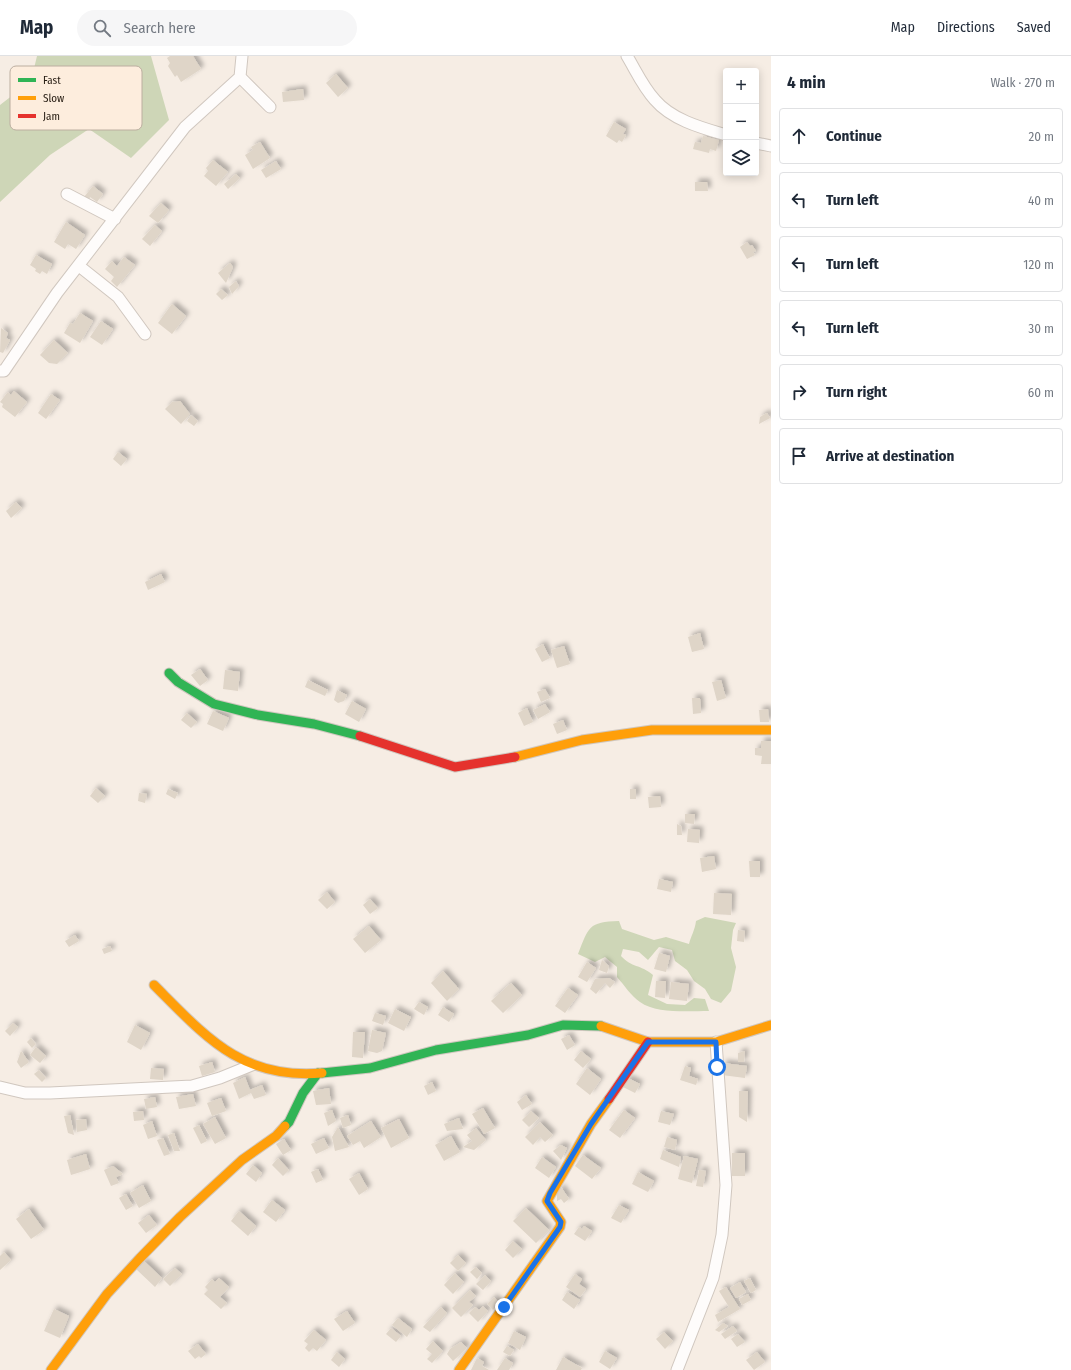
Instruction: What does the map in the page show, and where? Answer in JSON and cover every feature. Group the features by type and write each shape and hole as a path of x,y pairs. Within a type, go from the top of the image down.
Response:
{"street":[{"path":"0,371 4,371 57,293 185,127 240,77 242,56"},
{"path":"627,56 646,88 665,111 703,128 723,134"},
{"path":"240,77 270,107"},
{"path":"759,144 771,146"},
{"path":"67,194 115,219"},
{"path":"79,266 118,297 145,334"},
{"path":"169,673 178,682 214,704 258,715 314,724 363,737 436,762 455,766 520,756 582,740 652,730 771,730"},
{"path":"154,985 207,1038 229,1053 252,1065 281,1073 318,1074 370,1068 436,1050 528,1035 563,1025 584,1024 605,1026 648,1042 716,1042 771,1025"},
{"path":"459,1370 560,1227 561,1222 547,1201 550,1193 591,1124 648,1042"},
{"path":"677,1370 713,1278 722,1235 726,1185 716,1042"},
{"path":"0,1087 24,1093 50,1093 192,1086 220,1078 252,1065"},
{"path":"51,1370 107,1294 140,1258 180,1217 242,1160 276,1136 289,1122 303,1093 318,1074"}],"green space":[{"path":"37,56 151,56 169,120 131,158 90,130 142,130 142,66 35,66"},
{"path":"10,97 10,130 88,130 50,155 0,202 0,105"},
{"path":"705,917 736,923 733,930 731,948 736,967 731,991 721,1003 711,999 705,989 694,981 687,970 675,961 672,950 659,947 648,960 639,952 623,949 621,956 625,960 653,975 648,995 667,1004 685,1005 694,998 705,999 709,1011 673,1011 647,1006 637,1000 628,991 617,977 617,967 605,957 595,962 578,954 588,932 595,925 601,923 619,921 622,929 654,940 666,937 689,944 696,921"}],"building":[{"path":"170,56 193,56 201,69 181,82 177,75 175,77 168,66 170,63 167,58"},
{"path":"336,74 348,88 338,97 326,83"},
{"path":"303,89 304,100 283,102 282,92"},
{"path":"614,122 626,129 623,134 626,135 622,142 619,140 617,143 606,136"},
{"path":"703,136 719,140 716,151 710,149 709,153 693,149 695,142 701,143"},
{"path":"260,142 270,158 253,169 245,155 253,150 251,147"},
{"path":"213,160 228,172 216,186 204,176 208,171 206,168"},
{"path":"276,161 281,169 266,178 261,170"},
{"path":"236,174 240,178 228,189 224,184"},
{"path":"695,182 707,182 708,191 695,191"},
{"path":"93,186 103,194 97,202 90,197 89,200 84,197"},
{"path":"161,203 169,210 158,223 149,216"},
{"path":"66,222 85,235 76,249 68,244 65,249 54,242"},
{"path":"155,225 162,231 150,246 142,239"},
{"path":"747,242 750,246 752,245 756,251 753,252 755,255 747,259 740,247"},
{"path":"36,255 52,264 47,274 42,271 40,274 30,265"},
{"path":"124,257 135,265 117,287 111,281 114,277 105,269 112,261 117,266"},
{"path":"230,263 233,267 226,283 218,273"},
{"path":"236,281 239,286 232,294 229,287"},
{"path":"221,289 228,295 222,300 216,294"},
{"path":"172,304 186,316 172,334 158,323"},
{"path":"80,313 93,321 80,343 64,333 70,323 73,324"},
{"path":"101,321 113,329 102,345 90,337"},
{"path":"1,328 8,333 6,338 10,340 3,353 0,352"},
{"path":"54,340 68,353 57,364 49,363 40,355"},
{"path":"14,391 27,402 15,417 2,407 3,404 0,402 8,392 11,395"},
{"path":"51,394 60,400 46,419 38,413"},
{"path":"180,401 190,414 181,424 165,409 172,402"},
{"path":"767,413 770,418 759,424 760,417"},
{"path":"191,415 198,421 194,426 187,421"},
{"path":"118,452 127,459 121,466 113,459"},
{"path":"16,502 22,508 11,518 6,511"},
{"path":"161,574 165,582 148,590 145,582"},
{"path":"700,633 704,649 692,652 688,637"},
{"path":"543,644 550,658 542,662 535,649"},
{"path":"564,646 570,664 557,668 551,650"},
{"path":"200,669 208,680 200,686 191,675"},
{"path":"225,670 240,672 238,691 223,689"},
{"path":"308,680 328,690 325,696 305,687"},
{"path":"721,680 726,698 717,701 712,682"},
{"path":"545,689 550,698 541,702 537,692"},
{"path":"337,690 347,695 344,701 338,703 334,700"},
{"path":"692,698 700,698 701,713 693,714"},
{"path":"352,701 366,709 359,722 345,714"},
{"path":"545,704 550,712 538,719 533,710"},
{"path":"527,708 533,722 524,726 518,713"},
{"path":"768,709 769,722 760,722 759,710"},
{"path":"213,711 229,718 223,731 207,724"},
{"path":"187,713 197,722 191,728 181,720"},
{"path":"563,720 567,730 557,734 553,724"},
{"path":"761,741 771,741 771,764 761,764 762,756 755,755 755,748 761,748"},
{"path":"96,788 105,796 98,803 90,796"},
{"path":"168,789 178,793 175,799 166,794"},
{"path":"630,789 636,789 636,799 630,799"},
{"path":"139,793 147,794 145,803 138,801"},
{"path":"660,796 661,807 649,808 648,797"},
{"path":"685,814 695,814 694,824 685,823"},
{"path":"677,824 681,826 682,835 677,835"},
{"path":"688,829 700,830 699,843 687,842"},
{"path":"714,856 716,869 702,872 700,858"},
{"path":"749,861 760,861 760,877 750,877"},
{"path":"659,879 673,882 671,892 657,889"},
{"path":"327,892 335,902 327,909 318,900"},
{"path":"714,893 732,894 731,915 713,914"},
{"path":"370,899 378,908 370,914 363,905"},
{"path":"369,926 381,940 365,953 353,939"},
{"path":"738,930 745,931 744,942 737,941"},
{"path":"75,935 79,941 69,947 65,941"},
{"path":"110,946 112,951 104,954 102,949"},
{"path":"659,953 670,956 666,972 654,969"},
{"path":"602,960 609,966 607,973 599,970"},
{"path":"587,962 596,968 587,982 578,977"},
{"path":"443,971 459,989 447,1001 431,983"},
{"path":"609,978 615,982 610,988 605,983 596,994 590,989 595,979"},
{"path":"656,981 666,981 665,998 655,997"},
{"path":"671,982 689,984 687,1001 669,999"},
{"path":"511,983 522,995 503,1013 491,1001"},
{"path":"568,988 578,995 565,1013 555,1006"},
{"path":"419,1002 428,1007 424,1015 414,1009"},
{"path":"443,1007 454,1014 449,1022 438,1015"},
{"path":"395,1009 411,1017 404,1031 388,1023"},
{"path":"375,1013 386,1016 383,1025 372,1021"},
{"path":"13,1023 18,1027 10,1036 5,1031"},
{"path":"135,1025 150,1033 141,1050 127,1042"},
{"path":"372,1030 386,1033 382,1051 377,1053 368,1051"},
{"path":"353,1032 365,1032 363,1058 352,1057"},
{"path":"569,1035 575,1045 567,1050 561,1039"},
{"path":"31,1038 36,1044 32,1048 27,1042"},
{"path":"36,1047 46,1056 40,1063 30,1055"},
{"path":"21,1051 29,1062 21,1068 17,1062"},
{"path":"581,1051 591,1059 583,1068 574,1060"},
{"path":"745,1051 744,1062 738,1062 738,1053"},
{"path":"212,1062 215,1072 202,1076 199,1066"},
{"path":"723,1063 747,1066 745,1078 722,1075"},
{"path":"685,1066 691,1068 689,1076 698,1079 696,1085 680,1080"},
{"path":"151,1068 164,1069 163,1080 150,1079"},
{"path":"587,1068 601,1079 590,1095 576,1084"},
{"path":"39,1070 46,1078 42,1082 34,1074"},
{"path":"245,1077 250,1090 262,1085 266,1095 254,1099 251,1093 239,1099 233,1083"},
{"path":"628,1078 640,1084 635,1093 623,1087"},
{"path":"432,1082 436,1091 428,1095 424,1086"},
{"path":"329,1088 331,1104 316,1105 313,1091"},
{"path":"739,1091 748,1091 747,1122 739,1117"},
{"path":"193,1094 196,1106 179,1109 176,1097"},
{"path":"526,1095 532,1104 522,1110 517,1102"},
{"path":"155,1097 157,1107 146,1109 144,1099"},
{"path":"221,1098 226,1111 212,1116 207,1103"},
{"path":"483,1108 495,1128 484,1134 472,1114"},
{"path":"332,1110 336,1121 328,1126 324,1113"},
{"path":"624,1110 635,1118 620,1138 609,1130"},
{"path":"143,1111 144,1120 134,1121 133,1112"},
{"path":"531,1111 539,1118 529,1127 522,1120"},
{"path":"661,1111 674,1114 670,1125 658,1122"},
{"path":"70,1115 74,1135 68,1133 64,1116"},
{"path":"348,1115 351,1125 343,1128 340,1118"},
{"path":"215,1117 226,1138 215,1144 203,1124"},
{"path":"459,1118 463,1129 447,1131 444,1124"},
{"path":"86,1119 87,1130 77,1132 76,1120"},
{"path":"399,1119 409,1138 391,1148 381,1128"},
{"path":"152,1121 157,1136 148,1139 143,1125"},
{"path":"371,1121 381,1137 364,1148 360,1141 353,1145 347,1136"},
{"path":"540,1122 553,1135 545,1142 540,1137 533,1145 525,1137"},
{"path":"199,1125 207,1141 201,1144 193,1128"},
{"path":"338,1127 349,1147 335,1151 332,1137"},
{"path":"476,1128 486,1140 474,1150 463,1147 472,1141 467,1135"},
{"path":"174,1133 180,1151 174,1151 168,1135"},
{"path":"451,1136 460,1152 444,1161 435,1145"},
{"path":"667,1137 677,1140 675,1150 664,1147"},
{"path":"163,1138 170,1154 164,1156 157,1140"},
{"path":"324,1138 329,1148 316,1154 311,1144"},
{"path":"284,1139 291,1150 283,1155 276,1144"},
{"path":"561,1145 567,1148 561,1160 553,1151"},
{"path":"663,1150 681,1157 679,1167 660,1159"},
{"path":"732,1153 745,1153 745,1176 732,1176"},
{"path":"86,1154 90,1169 71,1175 67,1160"},
{"path":"583,1155 601,1168 592,1179 575,1166"},
{"path":"684,1156 698,1159 692,1183 678,1179"},
{"path":"542,1157 556,1167 549,1178 535,1168"},
{"path":"278,1158 289,1170 283,1176 272,1165"},
{"path":"253,1165 262,1173 256,1182 246,1174"},
{"path":"113,1166 123,1174 116,1177 119,1183 111,1186 104,1170"},
{"path":"318,1169 323,1180 316,1183 311,1172"},
{"path":"699,1170 706,1171 703,1187 696,1186"},
{"path":"638,1172 654,1181 648,1192 632,1184"},
{"path":"359,1173 368,1189 359,1195 349,1179"},
{"path":"143,1185 151,1201 139,1208 130,1193"},
{"path":"561,1187 569,1199 564,1203 561,1199 557,1201 557,1193"},
{"path":"126,1194 133,1206 126,1210 119,1198"},
{"path":"272,1200 285,1210 276,1222 263,1212"},
{"path":"619,1205 629,1210 621,1223 611,1218"},
{"path":"526,1208 549,1230 536,1243 513,1221"},
{"path":"29,1209 44,1230 31,1239 16,1219"},
{"path":"239,1211 256,1226 248,1236 231,1221"},
{"path":"149,1215 157,1225 146,1233 138,1223"},
{"path":"584,1226 592,1231 585,1241 574,1234 579,1227 582,1229"},
{"path":"513,1241 522,1249 513,1258 505,1250"},
{"path":"4,1252 11,1260 0,1270 0,1256"},
{"path":"458,1255 466,1263 458,1271 450,1263"},
{"path":"144,1261 162,1278 155,1287 136,1269"},
{"path":"476,1267 482,1273 477,1279 470,1272"},
{"path":"175,1268 182,1274 170,1286 163,1279"},
{"path":"455,1273 464,1282 453,1294 444,1285"},
{"path":"575,1274 582,1279 579,1284 586,1289 580,1297 566,1287"},
{"path":"485,1275 491,1281 483,1290 476,1284"},
{"path":"219,1278 229,1287 220,1297 227,1303 221,1309 204,1294 208,1290 205,1287 212,1279 215,1282"},
{"path":"750,1278 756,1290 751,1293 744,1281"},
{"path":"740,1282 746,1292 736,1298 730,1288"},
{"path":"726,1287 740,1309 718,1322 715,1315 729,1307 719,1291"},
{"path":"470,1290 476,1296 469,1302 473,1305 461,1317 452,1308"},
{"path":"567,1292 580,1300 574,1309 562,1300"},
{"path":"748,1294 751,1300 742,1305 739,1299"},
{"path":"494,1297 499,1303 493,1310 487,1304"},
{"path":"483,1306 488,1311 478,1322 469,1313 475,1307 479,1310"},
{"path":"441,1307 447,1313 430,1332 423,1327"},
{"path":"54,1309 69,1316 60,1338 44,1331"},
{"path":"347,1311 355,1323 343,1331 334,1319"},
{"path":"398,1318 412,1329 407,1337 392,1325"},
{"path":"723,1323 728,1326 719,1332 715,1330"},
{"path":"733,1326 737,1331 725,1339 721,1334"},
{"path":"391,1328 401,1336 396,1342 386,1334"},
{"path":"314,1330 326,1340 317,1351 313,1348 309,1352 305,1348 308,1344 304,1341"},
{"path":"514,1331 526,1337 520,1350 508,1343"},
{"path":"664,1332 673,1341 665,1349 656,1339"},
{"path":"738,1334 745,1342 737,1347 731,1339"},
{"path":"433,1341 443,1351 432,1363 427,1359 432,1354 426,1349"},
{"path":"461,1342 467,1348 453,1361 447,1354 450,1349"},
{"path":"198,1344 206,1354 201,1358 199,1356 195,1359 188,1351"},
{"path":"507,1346 514,1350 510,1356 503,1352"},
{"path":"605,1351 617,1358 610,1369 599,1362"},
{"path":"337,1352 345,1359 339,1367 331,1360"},
{"path":"757,1352 765,1362 754,1370 746,1360"},
{"path":"563,1357 582,1368 581,1370 556,1370"},
{"path":"477,1358 484,1362 482,1366 489,1370 471,1370"},
{"path":"505,1358 513,1363 509,1370 497,1370"}],"traffic: fast":[{"path":"169,673 178,682 214,704 258,715 314,724 360,736"},
{"path":"322,1073 370,1068 436,1050 528,1035 563,1025 601,1026"},
{"path":"285,1126 289,1122 303,1093 318,1073"}],"traffic: slow":[{"path":"515,757 582,740 652,730 771,730"},
{"path":"154,985 209,1038 247,1062 269,1070 294,1073 322,1073"},
{"path":"601,1026 648,1042 716,1042 771,1025"},
{"path":"459,1370 560,1227 561,1222 547,1201 591,1124 609,1099"},
{"path":"51,1370 107,1294 140,1258 180,1217 242,1160 276,1136 285,1126"}],"traffic: jam":[{"path":"360,736 455,767 515,757"},
{"path":"609,1099 648,1042"}],"route":[{"path":"504,1307 560,1227 561,1222 558,1215 547,1201 550,1193 591,1124 648,1042 716,1042 717,1067"}]}
